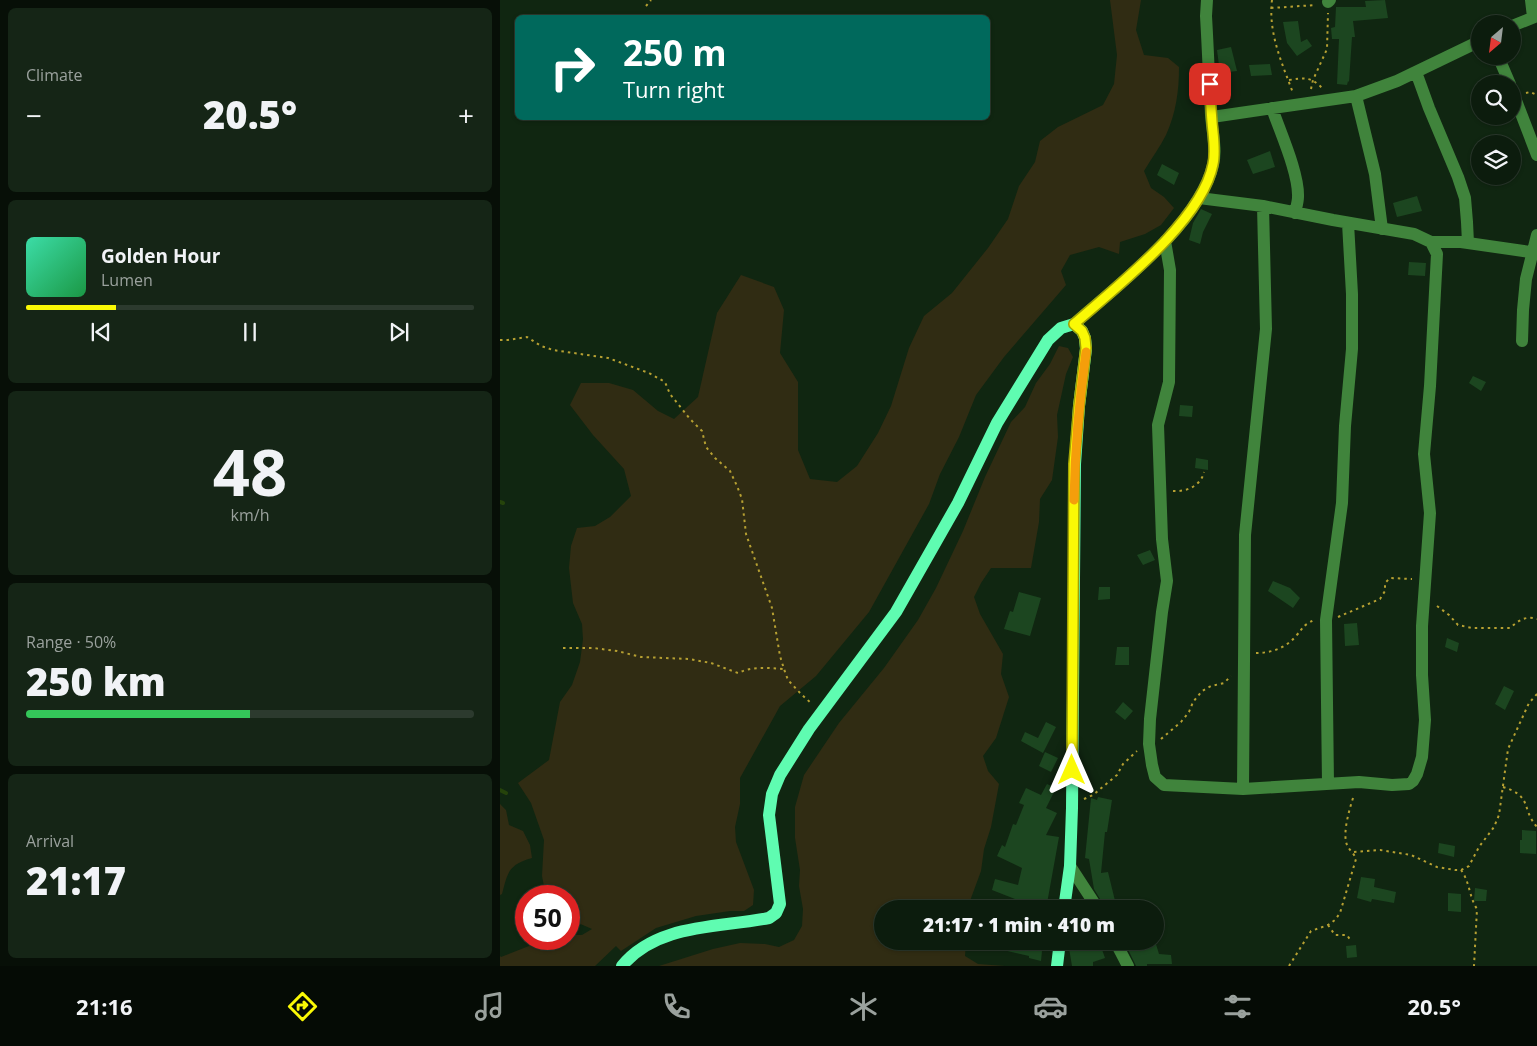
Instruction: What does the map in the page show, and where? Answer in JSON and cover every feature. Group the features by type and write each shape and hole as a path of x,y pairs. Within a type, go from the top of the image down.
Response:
{"main road":[{"path":"622,966 631,956 650,943 673,935 703,927 769,918 776,913 780,904 769,815 772,794 780,775 809,729 896,612 958,503 997,423 1048,340 1061,328 1074,324 1082,331 1086,348 1074,464 1072,808 1070,866 1065,900"},
{"path":"1057,966 1059,950"}],"street":[{"path":"1074,324 1148,260 1174,231 1199,198 1206,184 1213,164 1214,142 1206,16 1207,0"},
{"path":"1521,22 1535,16 1531,0"},
{"path":"1212,117 1356,96 1397,81 1471,45"},
{"path":"1416,72 1462,191 1468,222 1468,243"},
{"path":"1356,96 1375,174 1382,229"},
{"path":"1272,108 1297,184 1298,198 1295,213"},
{"path":"1521,113 1537,155"},
{"path":"1199,198 1263,206 1414,234 1430,242 1468,243 1535,252"},
{"path":"1243,789 1245,535 1266,329 1263,206"},
{"path":"1328,784 1326,620 1342,503 1345,426 1352,349 1352,294 1348,223"},
{"path":"1522,341 1522,310 1526,279 1535,252 1537,235"},
{"path":"1165,241 1170,270 1169,382 1158,425 1162,539 1167,581 1150,719 1149,744 1156,777 1164,786 1243,789 1359,782 1392,785 1409,784 1417,774 1422,757 1425,720 1422,675 1422,626 1430,513 1424,454 1437,254 1430,242"},
{"path":"1070,866 1092,900"},
{"path":"1120,950 1128,966"}],"path":[{"path":"646,6 652,0"},
{"path":"1272,0 1272,25 1275,44 1288,80 1302,104"},
{"path":"1271,8 1307,6 1329,1 1327,49 1302,104"},
{"path":"1288,80 1300,78 1313,80 1322,87 1331,101"},
{"path":"500,340 527,337 541,346 553,350 608,358 650,373 666,382 670,394 677,405 702,431 706,447 730,471 742,499 746,534 772,608 778,648 788,680 801,694 822,711"},
{"path":"1160,490 1177,492 1186,490 1200,481 1204,472"},
{"path":"1425,588 1429,592 1434,605 1458,624 1472,628 1510,628 1520,620 1532,617 1537,619"},
{"path":"563,648 593,648 641,657 689,658 711,663 738,673 747,669 784,669"},
{"path":"1354,852 1380,850 1411,855 1437,867 1461,870 1469,866 1484,839 1494,827 1499,815 1508,749 1529,703 1537,694"},
{"path":"1289,966 1311,931 1328,925 1340,913 1356,859 1354,852 1347,845 1346,836 1347,820 1359,782"},
{"path":"1503,787 1517,792 1524,798 1532,822 1537,827"},
{"path":"1461,870 1477,909 1474,966"},
{"path":"1328,925 1335,934 1347,935 1351,941"}],"shaded area":[{"path":"1110,0 1141,0 1136,30 1144,55 1168,58 1179,67 1175,110 1164,140 1144,171 1151,188 1164,197 1174,208 1161,225 1145,234 1120,242 1119,254 1099,247 1070,255 1061,271 1066,285 1004,357 976,395 959,437 940,474 929,504 869,612 816,676 780,706 740,778 740,804 735,827 736,842 754,890 753,905 744,911 696,916 656,928 621,951 616,946 595,966 500,966 500,956 519,950 580,950 580,935 592,929 580,924 580,885 544,885 542,876 544,840 531,803 518,783 549,760 560,702 572,685 580,662 583,639 582,624 573,603 569,568 571,546 577,528 595,526 610,517 631,496 624,469 593,435 570,405 581,383 609,383 633,390 658,411 674,419 698,397 717,313 741,275 774,287 784,310 780,353 798,382 798,450 810,479 837,482 857,466 878,433 891,406 909,348 924,316 952,293 988,248 1008,219 1019,186 1035,162 1040,141 1058,127 1103,105 1114,84 1117,55"},
{"path":"1059,346 1068,348 1073,357 1066,374 1057,415 1058,437 1052,480 1040,499 1039,522 1031,568 991,568 974,597 980,614 1003,654 1001,674 1009,697 996,738 983,756 988,771 999,784 991,827 984,849 981,871 970,900 874,900 874,950 965,950 965,956 978,964 1005,966 659,966 713,949 740,943 765,944 779,947 794,940 802,926 803,909 795,838 795,807 804,775 839,723 884,668 918,620 936,588 963,531 985,477 1011,422 1025,407 1036,383 1050,364"},
{"path":"500,804 506,810 509,825 523,831 530,845 532,858 518,863 510,870 500,895"}],"building":[{"path":"1385,0 1388,18 1353,21 1355,37 1352,37 1349,82 1347,85 1337,84 1339,39 1332,39 1331,28 1335,27 1336,7 1366,7 1365,1"},
{"path":"1298,21 1301,42 1307,39 1312,46 1297,56 1287,43 1283,22"},
{"path":"1231,47 1237,71 1220,73 1217,50"},
{"path":"1270,64 1272,75 1251,76 1249,65"},
{"path":"1270,151 1275,167 1253,174 1247,160"},
{"path":"1162,164 1179,173 1174,185 1157,175"},
{"path":"1417,196 1422,211 1397,217 1393,203"},
{"path":"1201,209 1212,214 1203,232 1200,244 1189,240 1193,223"},
{"path":"1409,262 1426,263 1425,276 1408,275"},
{"path":"1473,376 1486,382 1481,391 1469,383"},
{"path":"1180,405 1193,406 1192,417 1179,416"},
{"path":"1196,458 1208,460 1208,470 1195,468"},
{"path":"1150,550 1155,560 1143,565 1137,555"},
{"path":"1273,581 1290,588 1300,598 1293,608 1268,591"},
{"path":"1099,587 1110,587 1110,599 1098,600"},
{"path":"1019,592 1041,598 1030,636 1004,629 1010,611 1013,612"},
{"path":"1357,623 1359,645 1345,646 1344,624"},
{"path":"1447,638 1459,643 1457,652 1445,647"},
{"path":"1117,647 1129,647 1129,665 1115,665"},
{"path":"1504,686 1514,691 1505,710 1495,704"},
{"path":"1123,702 1133,711 1125,720 1115,712"},
{"path":"1046,722 1056,727 1043,753 1021,741 1025,732 1038,738"},
{"path":"1045,752 1058,758 1051,772 1039,766"},
{"path":"1047,784 1056,788 1046,808 1057,813 1046,835 1059,837 1048,900 1015,900 992,890 995,879 1018,885 1022,868 997,856 1002,845 1005,847 1013,824 1016,825 1024,805 1019,803 1026,788 1041,795"},
{"path":"1098,797 1112,800 1107,832 1105,832 1101,873 1108,872 1115,900 1101,900 1094,889 1089,859 1085,858 1091,798 1097,800"},
{"path":"1522,830 1536,831 1536,854 1520,853"},
{"path":"1439,843 1455,846 1454,857 1438,853"},
{"path":"1361,877 1375,879 1374,887 1396,892 1394,903 1372,899 1371,902 1357,898"},
{"path":"1475,888 1487,890 1486,901 1474,901"},
{"path":"1448,893 1461,894 1461,912 1448,911"},
{"path":"1356,945 1357,957 1347,958 1346,946"},
{"path":"1003,950 1042,950 1041,961 1029,958 1029,956"},
{"path":"1069,950 1102,950 1105,958 1093,962 1093,966 1072,966"},
{"path":"1128,950 1158,950 1159,954 1171,955 1172,964 1136,966"}],"waterway":[{"path":"500,790 506,793"}],"slow traffic":[{"path":"1074,500 1074,464 1086,352"}],"route":[{"path":"1072,770 1074,464 1086,348 1082,331 1074,324 1148,260 1196,203 1206,184 1213,164 1214,142 1210,84"}]}
